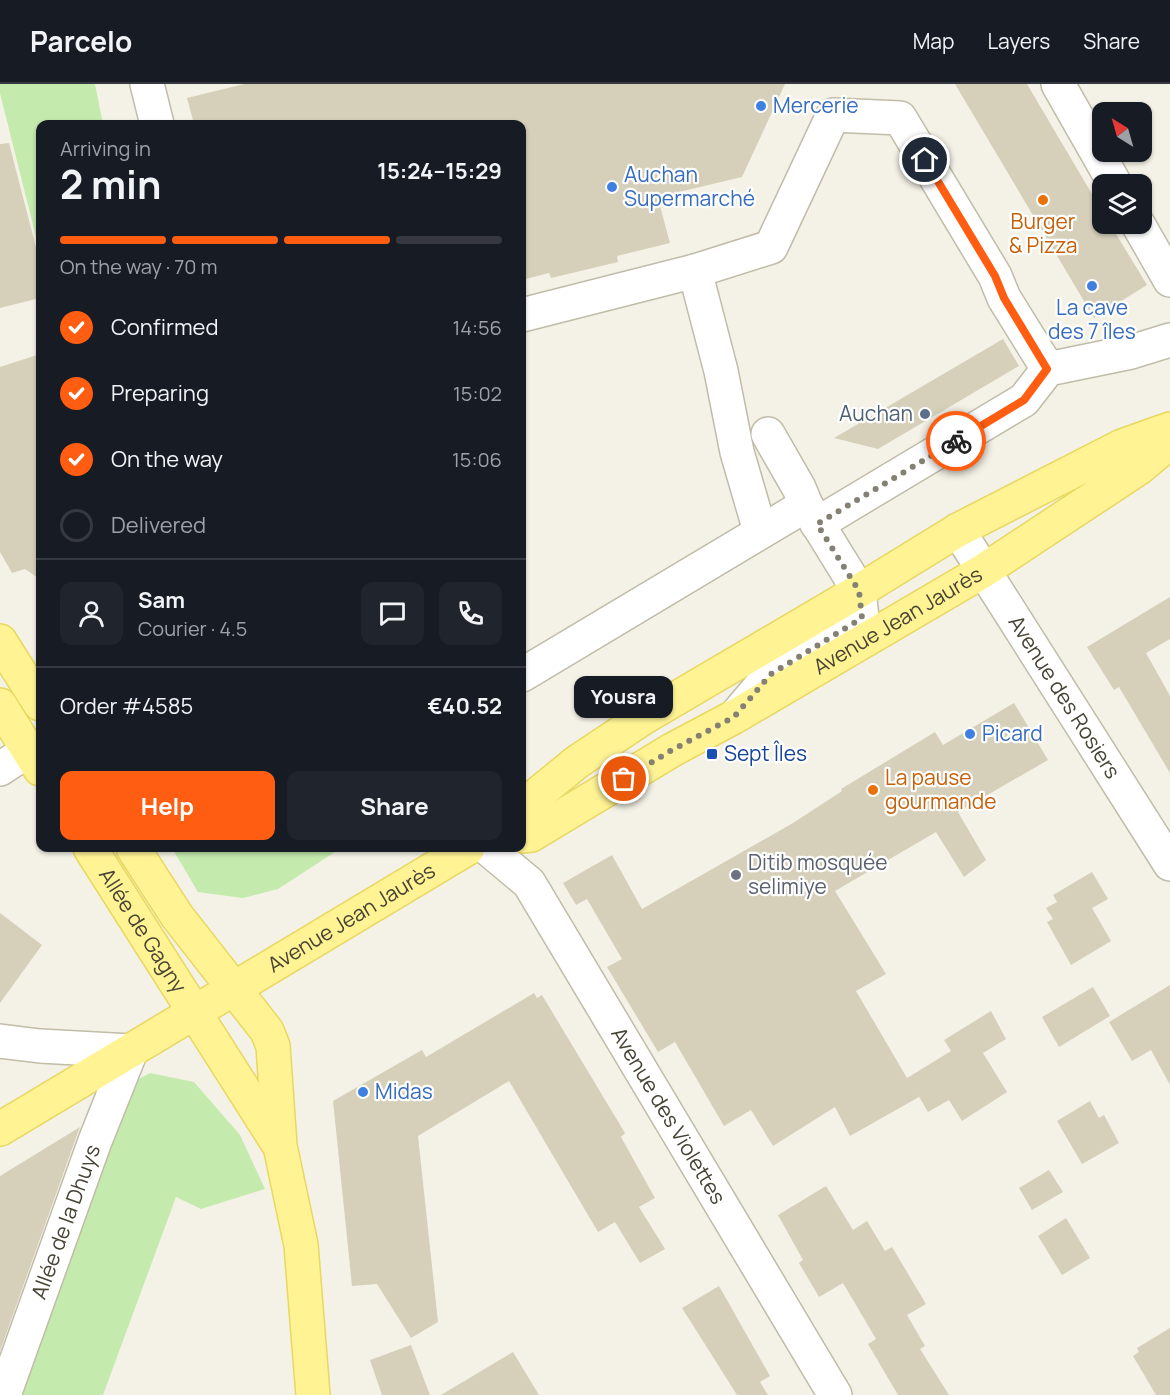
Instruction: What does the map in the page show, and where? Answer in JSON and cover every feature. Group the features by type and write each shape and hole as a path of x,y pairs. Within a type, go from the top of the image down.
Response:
{"main road":[{"path":"526,804 577,762 643,718 958,530 1122,446 1170,429"},
{"name":"Avenue Jean Jaurès","path":"526,836 531,835 672,750 734,717 983,571 1139,468 1170,442"},
{"path":"0,641 36,699"},
{"path":"0,705 35,759"},
{"name":"Allée de Gagny","path":"93,852 280,1146"},
{"name":"Allée de Gagny","path":"136,852 177,916 267,1031 273,1047 280,1146"},
{"name":"Avenue Jean Jaurès","path":"0,1129 461,852"},
{"path":"280,1146 301,1245 313,1395"}],"street":[{"path":"147,84 156,120"},
{"path":"1058,84 1109,174"},
{"path":"526,314 695,271 771,247 833,115 900,118 995,276 1004,298 1047,369"},
{"path":"1143,234 1170,280"},
{"path":"695,271 721,371 737,452 760,531"},
{"path":"526,673 760,531 812,514 1024,400 1047,369 1131,352 1170,340"},
{"path":"734,717 771,674 862,618 859,591 812,514 768,434"},
{"name":"Avenue des Rosiers","path":"958,530 1170,864"},
{"path":"0,769 35,759"},
{"name":"Avenue des Violettes","path":"492,852 529,883 835,1395"},
{"path":"0,1041 40,1046 131,1051"},
{"name":"Allée de la Dhuys","path":"4,1395 95,1142 131,1051"}],"green space":[{"path":"0,84 95,84 102,120 36,120 36,237 0,93"},
{"path":"174,852 335,852 278,889 243,898 198,892"},
{"path":"150,1073 194,1082 240,1135 265,1189 201,1209 176,1197 103,1395 4,1395 114,1093"}],"building":[{"name":"Auchan Supermarché","path":"244,84 785,84 742,177 662,196 664,205 660,206 670,243 617,256 618,262 551,278 549,273 526,279 526,120 193,120 187,98"},
{"path":"955,84 1027,84 1092,194 1092,234 1116,234 1147,285 1094,318"},
{"path":"9,143 36,248 36,299 0,308 0,144"},
{"path":"1003,339 1019,366 878,449 834,438"},
{"path":"36,355 36,576 25,569 12,573 0,552 0,367"},
{"path":"1170,597 1170,639 1146,653 1170,696 1170,773 1119,687 1114,690 1087,647"},
{"path":"1014,703 1048,760 958,812 986,860 964,877 936,832 835,891 886,974 856,991 907,1078 951,1051 944,1040 991,1011 1006,1039 983,1053 1007,1092 962,1121 949,1100 928,1112 912,1085 919,1097 850,1136 835,1107 773,1146 751,1110 724,1126 675,1042 658,1052 607,967 622,959 587,899 576,905 563,883 612,855 642,909 793,823 842,791 841,789 935,732 943,745"},
{"path":"1092,872 1108,899 1092,908 1111,941 1071,965 1047,922 1053,919 1046,908 1057,902 1053,895"},
{"path":"0,913 42,945 0,1003"},
{"path":"1170,985 1170,1085 1151,1050 1132,1061 1109,1022"},
{"path":"1093,987 1110,1016 1059,1047 1042,1017"},
{"path":"534,993 537,998 542,995 625,1133 621,1137 655,1198 639,1207 665,1249 640,1263 615,1222 598,1232 509,1081 418,1136 438,1322 411,1338 377,1284 352,1286 333,1101 422,1050 426,1057"},
{"path":"1090,1101 1099,1118 1104,1115 1119,1143 1082,1164 1057,1121"},
{"path":"80,1127 77,1135 0,1351 0,1176"},
{"path":"1049,1170 1063,1192 1032,1210 1019,1188"},
{"path":"826,1186 853,1230 867,1221 885,1251 892,1247 926,1304 907,1315 925,1346 920,1349 949,1395 898,1395 868,1344 876,1339 843,1283 819,1297 799,1263 803,1260 778,1215"},
{"path":"1066,1218 1090,1258 1062,1275 1038,1236"},
{"path":"719,1286 770,1376 760,1382 768,1395 737,1395 682,1308"},
{"path":"1170,1328 1170,1395 1156,1395 1133,1356 1139,1352 1137,1348"},
{"path":"411,1345 430,1395 382,1395 370,1360"},
{"path":"513,1352 539,1395 441,1395"}],"way so far":[{"path":"624,779 734,717 771,674 862,618 859,591 817,524 956,441"}],"place":[{"name":"Mercerie","path":"761,106"},
{"name":"Auchan Supermarché","path":"612,187"},
{"name":"Burger & Pizza","path":"1043,200"},
{"name":"La cave des 7 îles","path":"1092,286"},
{"name":"Auchan","path":"925,414"},
{"name":"Picard","path":"970,734"},
{"name":"Sept Îles","path":"712,754"},
{"name":"Yousra","path":"624,779"},
{"name":"La pause gourmande","path":"873,790"},
{"name":"Ditib mosquée selimiye","path":"736,875"},
{"name":"Midas","path":"363,1092"}],"route":[{"path":"925,160 995,276 1004,298 1047,369 1024,400 956,441"}]}
